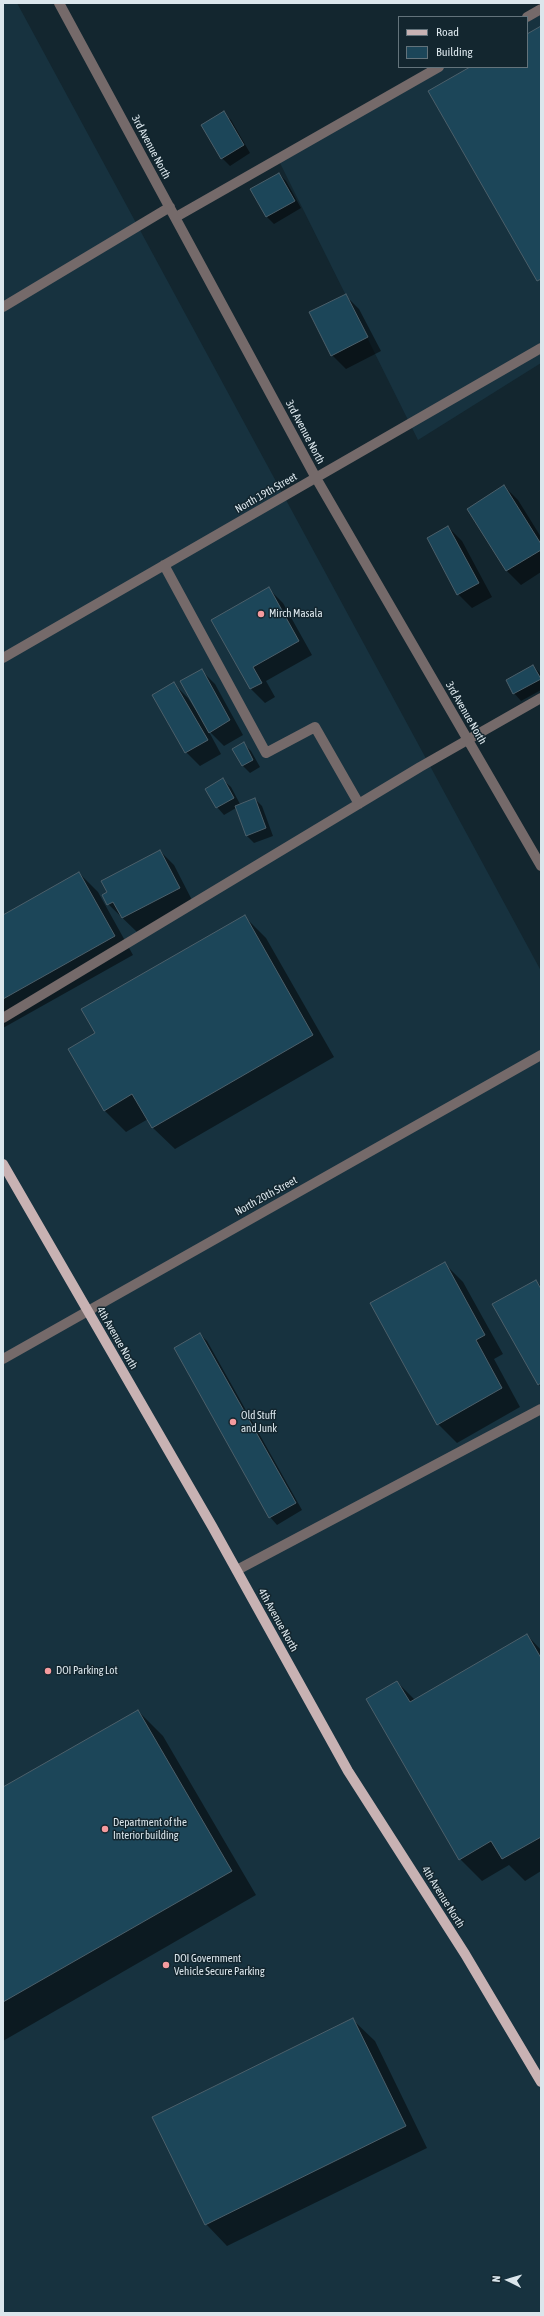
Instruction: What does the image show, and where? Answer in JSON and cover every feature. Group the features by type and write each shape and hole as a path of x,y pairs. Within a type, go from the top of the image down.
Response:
{"main road":[{"name":"4th Avenue North","path":"3,1164 237,1570 348,1771 465,1954 541,2082"}],"street":[{"name":"3rd Avenue North","path":"59,3 316,478 541,866"},
{"path":"528,16 541,9"},
{"path":"176,218 437,68"},
{"path":"3,307 170,208"},
{"name":"North 19th Street","path":"3,658 541,348"},
{"path":"164,565 266,753 315,727 359,804"},
{"path":"3,1018 467,739 541,698"},
{"name":"North 20th Street","path":"3,1359 86,1310 541,1055"},
{"path":"237,1570 541,1408"}],"shaded area":[{"path":"3,3 17,3 541,971 541,2313 3,2313"},
{"path":"541,9 541,363 418,440 278,159 437,68 528,68 528,16"}],"building":[{"path":"541,26 541,279 537,281 428,91 468,68 528,68 528,33"},
{"path":"224,111 244,145 221,159 201,125"},
{"path":"279,173 295,201 266,217 250,189"},
{"path":"346,294 368,337 331,356 309,312"},
{"path":"504,485 541,544 541,550 506,571 467,509"},
{"path":"448,526 479,583 457,595 427,538"},
{"path":"269,587 299,641 253,667 262,683 250,689 211,620"},
{"path":"533,665 541,679 513,694 506,680"},
{"path":"202,669 230,720 209,733 180,681"},
{"path":"174,682 208,740 185,753 152,695"},
{"path":"244,742 253,760 242,766 232,749"},
{"path":"223,778 234,798 216,808 205,789"},
{"path":"255,798 266,828 246,836 235,806"},
{"path":"160,850 180,888 122,918 113,902 107,905 102,895 107,892 101,881"},
{"path":"79,872 115,936 3,999 3,915"},
{"path":"245,915 313,1035 152,1128 132,1094 104,1111 68,1049 95,1033 81,1009"},
{"path":"445,1262 485,1335 476,1340 502,1388 437,1425 370,1303"},
{"path":"536,1280 541,1289 541,1383 538,1385 492,1304"},
{"name":"Old Stuff and Junk","path":"200,1333 296,1503 269,1518 174,1348"},
{"path":"527,1634 541,1658 541,1837 502,1859 491,1841 459,1860 366,1699 397,1681 410,1702"},
{"name":"Department of the Interior building","path":"138,1710 232,1871 3,2002 3,1787"},
{"path":"353,2018 406,2126 205,2225 152,2117"}],"place":[{"name":"Mirch Masala","path":"261,614"},
{"name":"Old Stuff and Junk","path":"233,1422"},
{"name":"DOI Parking Lot","path":"48,1671"},
{"name":"Department of the Interior building","path":"105,1829"},
{"name":"DOI Government Vehicle Secure Parking","path":"166,1965"}]}
